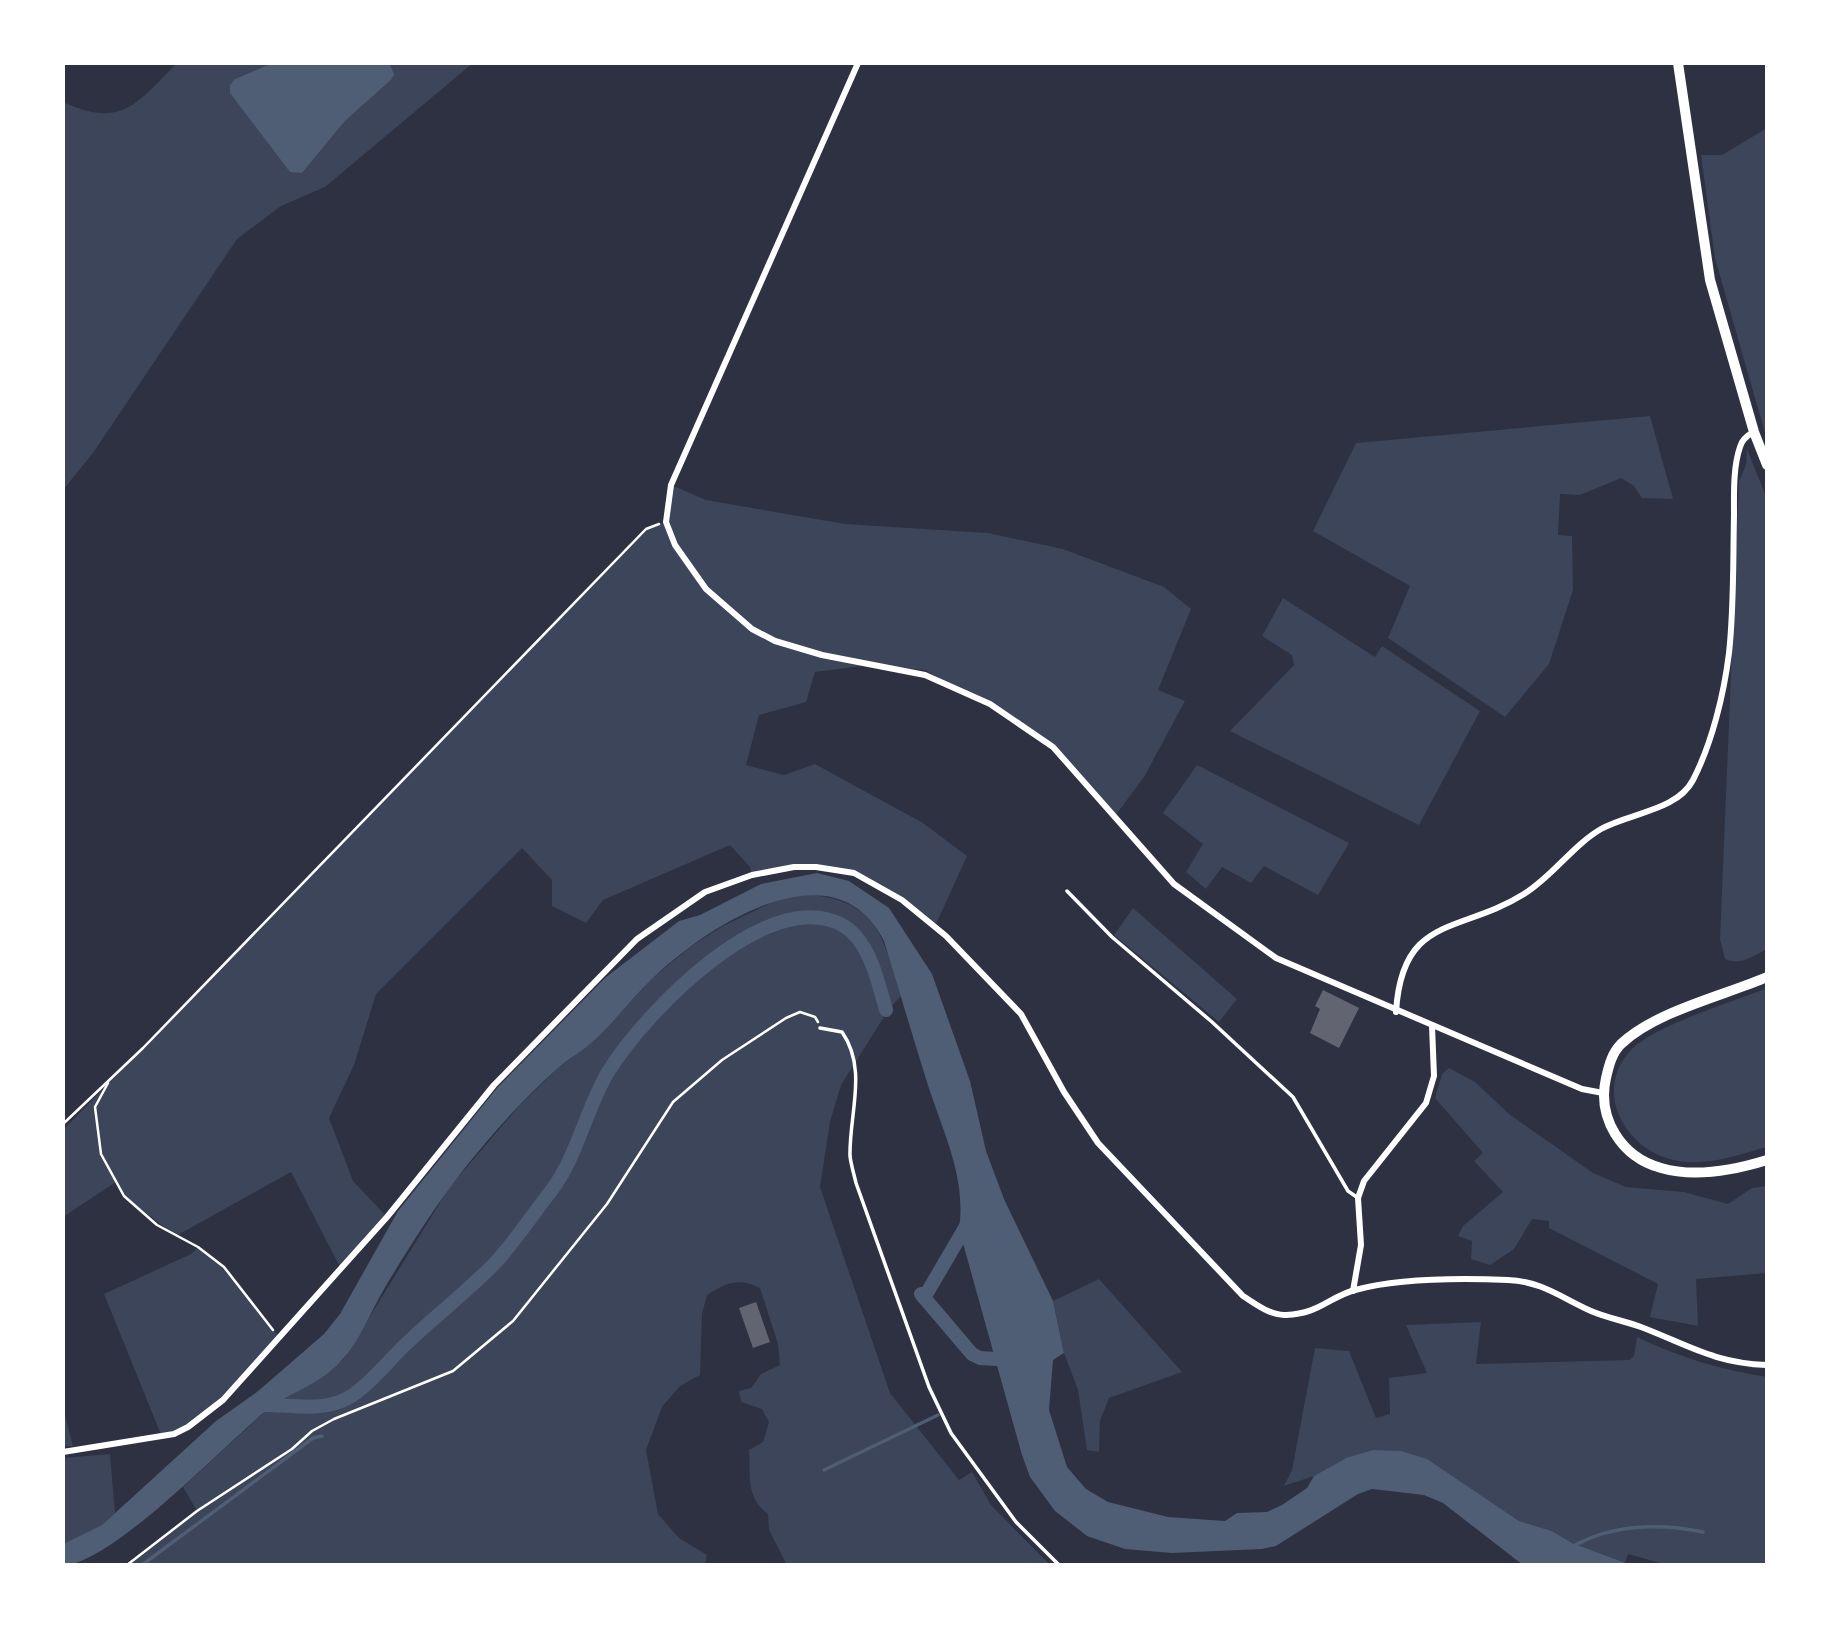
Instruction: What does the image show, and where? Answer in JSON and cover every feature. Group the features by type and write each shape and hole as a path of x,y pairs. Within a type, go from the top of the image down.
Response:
{"main road":[{"path":"1678,63 1710,280 1754,432 1767,465"},
{"path":"1767,977 1650,1023 1620,1045 1610,1059 1602,1093 1606,1120 1618,1139 1654,1166 1712,1172 1767,1160"}],"street":[{"path":"858,63 671,485 666,522 675,545 699,580 732,614 775,641 822,655 925,675 956,686 990,704 1053,747 1174,884 1276,958 1396,1012 1582,1089 1602,1093"},
{"path":"1396,1012 1398,988 1404,967 1419,943 1437,929 1474,918 1519,897 1600,829 1668,802 1692,782 1714,721 1727,666 1734,488 1740,446 1754,432"},
{"path":"63,1452 162,1437 188,1427 223,1400 427,1171 494,1085 637,939 705,892 752,874 794,867 816,867 854,873 902,900 946,936 1021,1014 1064,1092 1098,1143 1243,1296 1272,1313 1284,1316 1318,1310 1353,1291 1460,1279 1526,1281 1709,1357 1767,1365"},
{"path":"1353,1291 1361,1245 1358,1198 1364,1181 1426,1103 1434,1076 1432,1026"}],"lane":[{"path":"1067,891 1112,937 1212,1022 1293,1097 1348,1191 1358,1198"},
{"path":"820,1028 842,1032 852,1054 858,1081 850,1158 856,1183 929,1387 951,1433 1016,1522 1059,1565"}],"path":[{"path":"63,1124 109,1081 646,529 666,522"},
{"path":"127,1565 197,1511 292,1449 312,1432 334,1419 453,1371 513,1321 607,1204 673,1102 722,1060 786,1018 807,1013 815,1017 820,1028"},
{"path":"109,1081 95,1107 101,1154 124,1196 157,1225 198,1247 224,1267 280,1338"}],"shaded area":[{"path":"177,63 272,63 235,79 302,173 345,121 391,80 389,63 473,63 325,187 281,206 237,239 93,453 63,490 63,102 100,113 127,108"},
{"path":"272,63 389,63 394,74 391,80 345,121 302,173 290,172 230,93 230,85 235,79"},
{"path":"1767,128 1767,440 1715,258 1701,155 1722,155"},
{"path":"1650,416 1673,499 1642,498 1634,486 1621,478 1580,495 1560,494 1558,535 1572,536 1573,590 1549,664 1505,717 1388,638 1410,586 1313,531 1356,443"},
{"path":"1747,449 1767,499 1767,949 1747,959 1731,961 1725,959 1720,939 1739,481 1746,465"},
{"path":"671,485 706,500 845,524 988,533 1063,549 1164,587 1191,609 1158,690 1185,701 1144,777 1115,816 1085,781 1034,732 925,670 870,665 815,672 806,702 759,715 746,765 784,775 815,764 923,823 967,856 936,924 879,886 849,873 808,867 752,875 750,867 730,845 603,900 586,923 552,906 552,880 522,848 376,994 354,1065 329,1118 353,1181 387,1217 340,1267 291,1172 176,1236 124,1196 116,1182 63,1217 63,1130 646,529 666,522"},
{"path":"1283,598 1375,657 1382,646 1480,711 1419,825 1230,731 1294,665 1292,655 1262,636"},
{"path":"1197,765 1349,843 1318,895 1264,866 1251,883 1222,867 1206,889 1186,872 1203,844 1163,813"},
{"path":"817,873 849,881 889,908 932,974 970,1081 986,1151 1004,1199 1053,1301 1064,1353 1053,1360 1049,1410 1067,1467 1086,1489 1108,1502 1168,1517 1225,1521 1237,1513 1267,1512 1282,1505 1307,1488 1314,1476 1346,1458 1373,1450 1401,1451 1427,1459 1519,1521 1552,1531 1572,1543 1631,1565 1523,1565 1443,1503 1424,1495 1372,1489 1358,1494 1276,1546 1262,1549 1172,1553 1125,1549 1087,1536 1055,1511 1030,1477 1022,1455 959,1229 959,1190 951,1152 884,941 862,912 834,898 803,896 769,903 736,918 675,958 598,1037 529,1095 476,1154 417,1236 348,1353 332,1370 267,1410 138,1525 84,1560 63,1565 63,1544 102,1525 216,1421 257,1392 324,1334 340,1314 398,1211 497,1088 605,978 679,921 700,915 761,884"},
{"path":"802,894 846,903 872,923 888,954 901,996 889,1009 841,1085 830,1122 820,1187 890,1393 959,1480 972,1472 991,1505 1050,1565 787,1565 769,1530 768,1514 752,1493 749,1450 763,1442 769,1422 762,1409 741,1402 739,1391 751,1388 761,1374 780,1365 778,1344 760,1288 739,1282 720,1287 707,1295 702,1314 700,1375 680,1386 662,1407 646,1450 658,1514 679,1538 707,1555 705,1565 127,1565 197,1511 183,1487 269,1408 343,1360 449,1188 519,1106 559,1067 590,1044 653,978 690,947 723,926 777,900"},
{"path":"1133,908 1237,999 1219,1022 1114,935"},
{"path":"1767,988 1767,1147 1723,1159 1690,1162 1660,1156 1644,1146 1630,1133 1620,1118 1615,1101 1614,1084 1619,1066 1631,1050 1676,1023"},
{"path":"1449,1068 1475,1082 1509,1114 1593,1173 1626,1187 1684,1192 1728,1204 1752,1188 1767,1186 1767,1273 1696,1279 1698,1326 1650,1317 1658,1284 1549,1228 1549,1221 1532,1219 1514,1249 1490,1265 1471,1259 1472,1241 1458,1236 1463,1226 1503,1192 1474,1161 1483,1153 1435,1098 1442,1074"},
{"path":"198,1247 224,1267 280,1338 212,1407 180,1429 162,1437 104,1294 191,1254"},
{"path":"1099,1279 1182,1372 1109,1398 1100,1421 1099,1452 1087,1450 1078,1390 1064,1353 1053,1301"},
{"path":"1481,1322 1476,1364 1629,1360 1634,1356 1637,1337 1700,1362 1767,1377 1767,1565 1667,1565 1628,1554 1625,1563 1572,1543 1552,1531 1519,1521 1469,1488 1346,1458 1314,1476 1284,1486 1292,1470 1315,1348 1349,1351 1376,1418 1390,1414 1389,1378 1427,1373 1406,1325"},
{"path":"63,1408 73,1446 63,1446"},
{"path":"110,1454 115,1513 102,1525 63,1544 63,1458"}],"building":[{"path":"1323,990 1359,1008 1339,1048 1310,1033 1320,1009 1315,1006"},
{"path":"756,1302 770,1342 753,1348 739,1308"}],"waterway":[{"path":"260,1405 319,1406 342,1401 353,1395 485,1273 510,1245 560,1178 600,1086 625,1048 678,989 711,961 746,938 780,922 814,917 844,926 853,933 867,952 886,1010"},
{"path":"924,1298 969,1221"},
{"path":"921,1294 972,1354 980,1358 1015,1360"},
{"path":"824,1470 938,1415"},
{"path":"142,1565 313,1438 322,1436"},
{"path":"1572,1547 1603,1534 1636,1528 1670,1527 1703,1532"}]}
